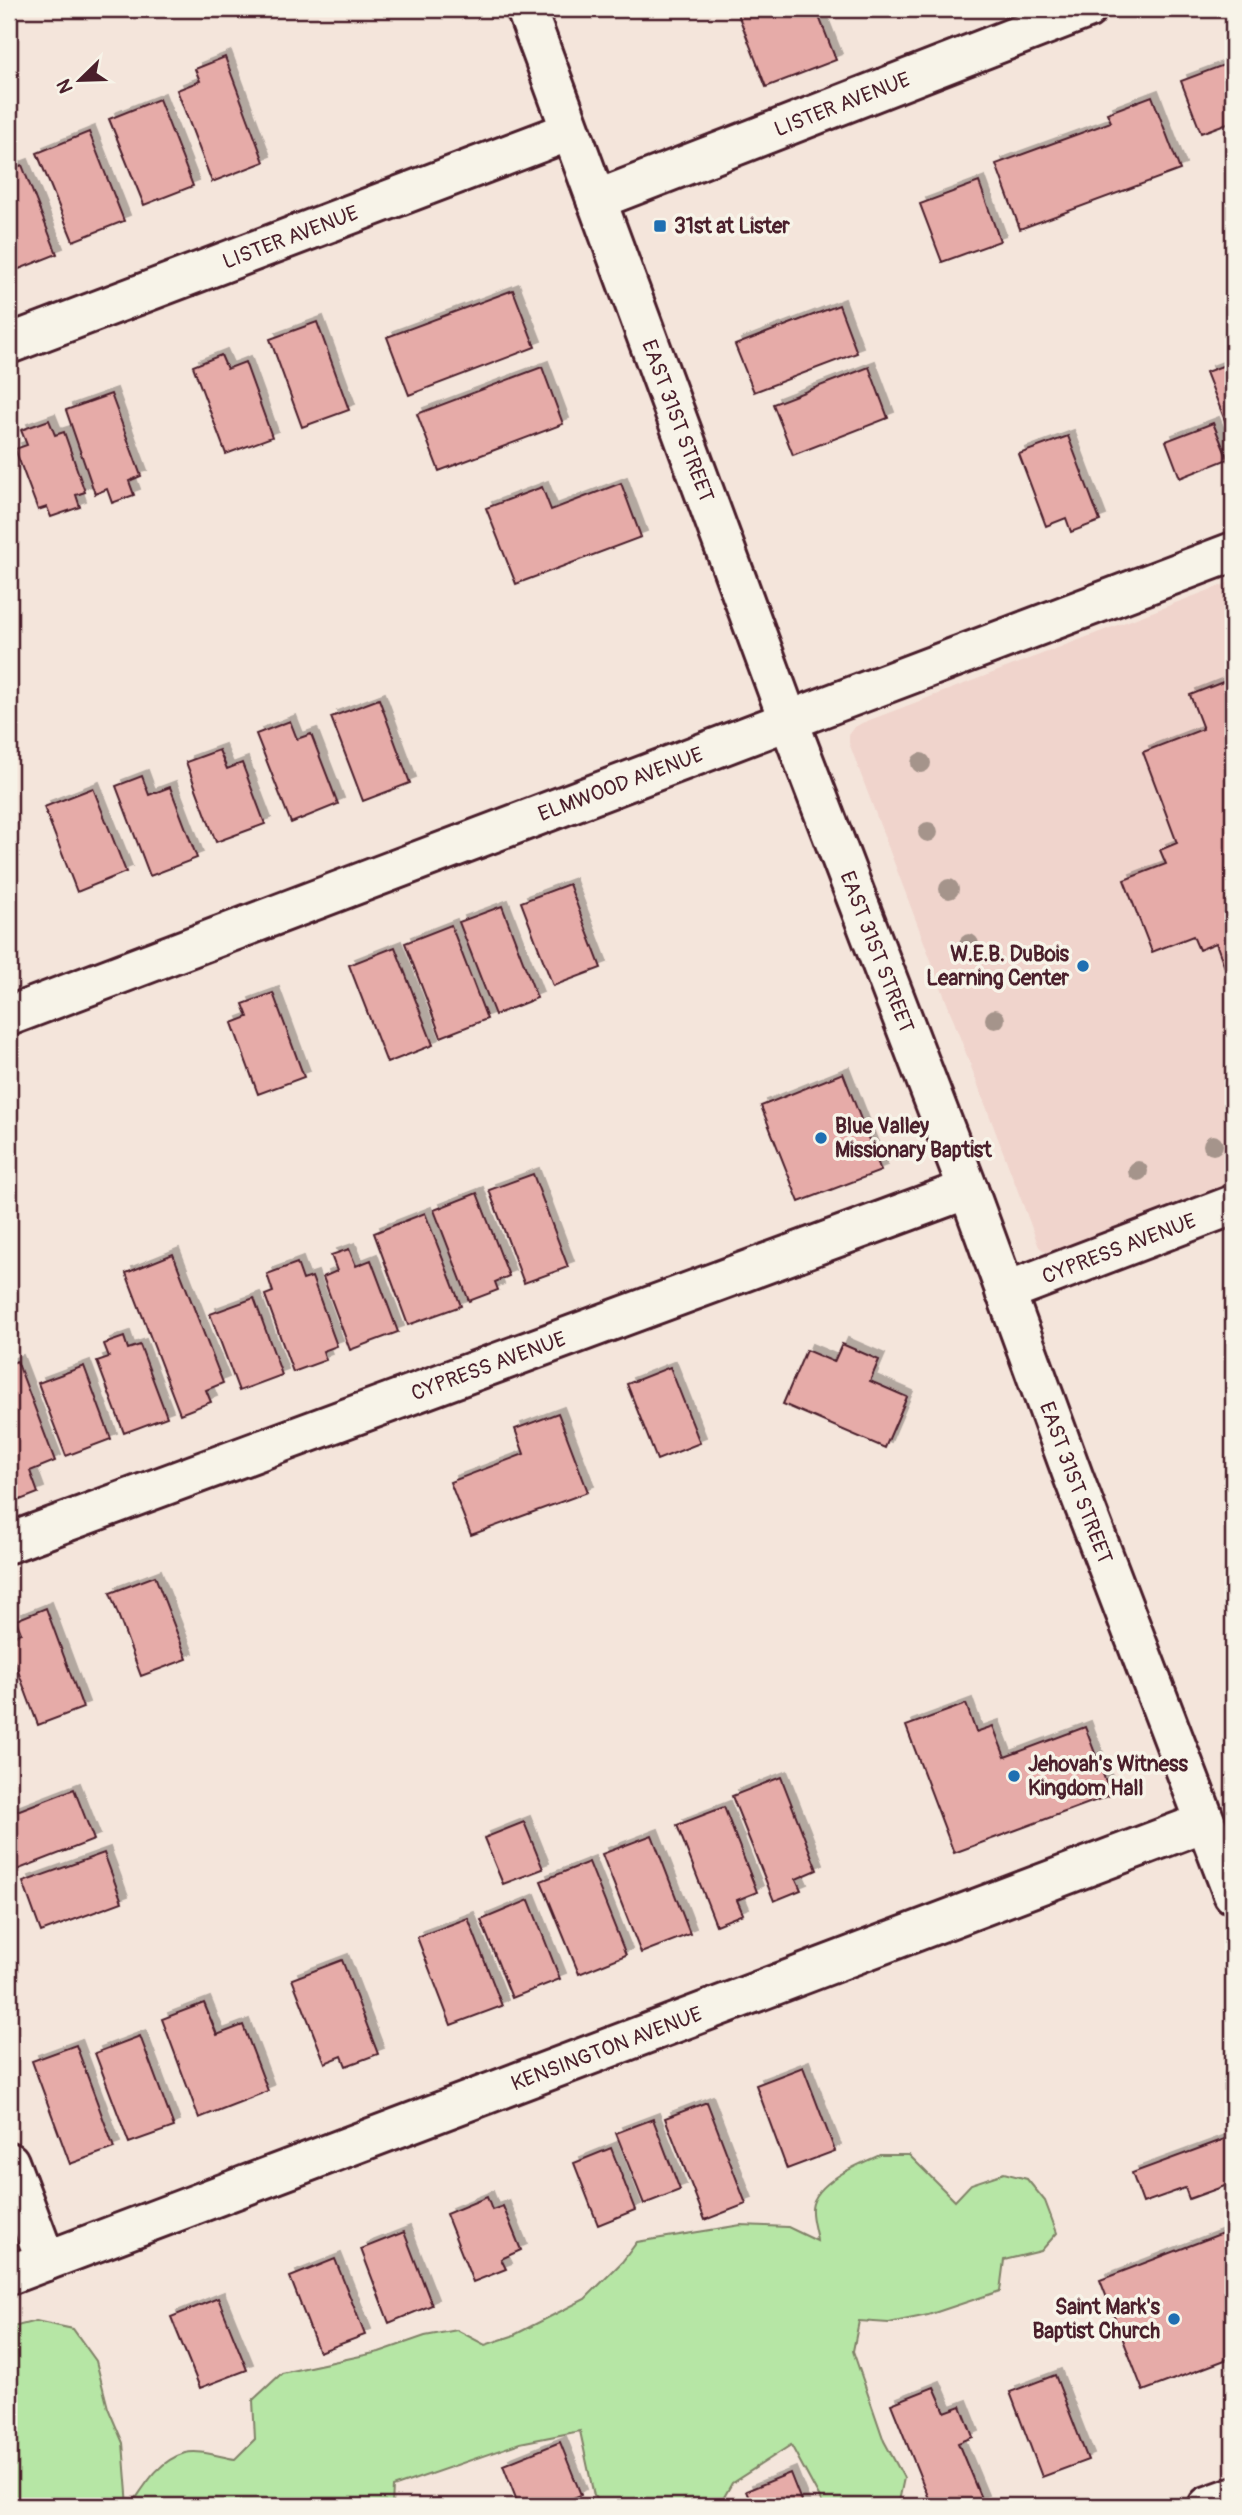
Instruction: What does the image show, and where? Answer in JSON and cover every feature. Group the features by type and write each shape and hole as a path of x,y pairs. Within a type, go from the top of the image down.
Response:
{"street":[{"name":"EAST 31ST STREET","path":"526,9 789,722 968,1189 1205,1822 1229,1873"},
{"name":"LISTER AVENUE","path":"596,200 1087,9"},
{"name":"LISTER AVENUE","path":"9,344 570,131"},
{"name":"ELMWOOD AVENUE","path":"9,1016 1233,552"},
{"name":"CYPRESS AVENUE","path":"9,1543 968,1189"},
{"name":"CYPRESS AVENUE","path":"1006,1292 1233,1205"},
{"name":"KENSINGTON AVENUE","path":"9,2275 1205,1822"},
{"path":"9,2162 46,2261"},
{"path":"1208,2506 1233,2497"}],"shaded area":[{"name":"W.E.B. DuBois Learning Center","path":"1233,581 1233,1189 1051,1256 1039,1247 849,743 849,735 862,723"}],"green space":[{"path":"880,2155 909,2155 955,2201 971,2184 1004,2173 1027,2179 1045,2201 1057,2233 1041,2251 1004,2260 1000,2291 928,2315 889,2323 859,2321 853,2351 884,2441 904,2478 898,2506 824,2506 791,2445 732,2483 719,2506 602,2506 594,2496 580,2431 520,2443 393,2487 392,2506 131,2506 153,2475 176,2457 197,2452 235,2459 255,2439 253,2400 282,2373 379,2352 425,2336 457,2330 485,2345 512,2336 585,2299 622,2262 637,2242 741,2225 788,2227 817,2241 812,2208 821,2190 839,2175"},
{"path":"36,2321 73,2329 96,2361 108,2408 123,2443 128,2506 9,2506 9,2328"}],"building":[{"path":"736,9 816,9 836,60 766,87"},
{"path":"1233,50 1233,121 1201,133 1181,81 1232,62 1229,52"},
{"path":"225,57 264,162 212,182 177,90 200,81 195,69"},
{"path":"1152,96 1180,170 1020,229 996,164 1111,122 1107,113"},
{"path":"159,99 193,186 144,205 109,119"},
{"path":"89,132 124,221 73,241 37,153"},
{"path":"22,165 57,254 9,273 9,170"},
{"path":"979,182 1000,241 942,262 920,204"},
{"path":"513,290 535,347 409,395 387,337"},
{"path":"839,305 857,353 754,392 735,345"},
{"path":"317,322 349,410 302,427 270,339"},
{"path":"221,355 227,369 245,362 272,437 226,454 193,366"},
{"path":"1233,362 1233,441 1206,372"},
{"path":"542,367 563,424 439,471 417,414"},
{"path":"869,367 888,418 793,455 773,404"},
{"path":"111,394 141,476 129,481 134,495 112,503 107,489 95,494 66,410"},
{"path":"49,420 55,435 64,432 85,492 76,495 80,507 51,517 47,507 38,510 15,449 27,445 21,430"},
{"path":"1213,423 1228,459 1180,478 1166,441"},
{"path":"1068,436 1100,521 1071,532 1066,518 1046,526 1019,454"},
{"path":"621,483 641,537 516,584 486,508 542,487 551,510"},
{"path":"1233,678 1233,990 1216,943 1199,950 1193,936 1152,952 1124,880 1166,864 1160,850 1177,843 1143,752 1203,729 1190,695"},
{"path":"379,699 410,783 363,801 331,717"},
{"path":"290,721 297,739 311,734 338,804 291,823 256,734"},
{"path":"219,750 227,769 242,763 265,824 216,842 186,762"},
{"path":"142,776 149,795 170,787 197,858 150,876 116,786"},
{"path":"93,788 126,872 77,892 44,807"},
{"path":"569,884 601,968 553,986 521,902"},
{"path":"502,906 537,998 495,1015 459,922"},
{"path":"451,925 487,1019 441,1037 405,943"},
{"path":"395,947 433,1045 387,1063 349,965"},
{"path":"273,993 304,1077 258,1094 232,1023 248,1017 243,1004"},
{"name":"Blue Valley Missionary Baptist","path":"843,1073 881,1171 799,1202 761,1106"},
{"path":"533,1174 568,1267 524,1283 489,1190"},
{"path":"477,1193 509,1276 495,1282 498,1290 469,1301 434,1210"},
{"path":"425,1213 461,1306 408,1325 374,1233"},
{"path":"349,1249 356,1266 371,1260 398,1332 350,1350 323,1277 337,1271 331,1255"},
{"path":"173,1254 223,1383 206,1390 211,1402 180,1414 126,1273"},
{"path":"297,1263 303,1280 312,1277 337,1346 323,1351 326,1360 293,1372 265,1295 273,1292 267,1274"},
{"path":"254,1298 282,1375 239,1391 210,1314"},
{"path":"124,1337 128,1349 140,1345 167,1417 124,1433 97,1361 109,1357 104,1344"},
{"path":"842,1344 879,1360 870,1381 907,1397 885,1448 783,1404 806,1350 834,1362"},
{"path":"17,1361 55,1461 30,1471 38,1493 15,1502 9,1486 9,1364"},
{"path":"84,1366 111,1439 66,1456 38,1383"},
{"path":"670,1367 700,1443 657,1460 627,1384"},
{"path":"558,1413 588,1492 471,1535 450,1482 524,1454 515,1429"},
{"path":"155,1576 187,1659 141,1676 110,1593"},
{"path":"46,1608 83,1708 38,1725 9,1647 9,1637 21,1633 16,1620"},
{"name":"Jehovah's Witness Kingdom Hall","path":"966,1704 976,1732 993,1726 1005,1757 1085,1727 1111,1795 954,1853 906,1726"},
{"path":"781,1777 817,1870 796,1879 801,1890 774,1901 732,1796"},
{"path":"74,1789 94,1840 14,1871 9,1858 9,1814"},
{"path":"724,1807 757,1892 737,1900 743,1914 716,1925 677,1825"},
{"path":"524,1822 543,1869 503,1884 484,1838"},
{"path":"652,1835 690,1934 641,1953 602,1854"},
{"path":"104,1853 122,1902 41,1932 23,1882"},
{"path":"589,1862 626,1955 579,1974 541,1881"},
{"path":"529,1900 560,1979 512,1998 481,1920"},
{"path":"468,1918 502,2006 451,2025 417,1937"},
{"path":"342,1960 378,2054 346,2066 342,2056 325,2063 292,1979"},
{"path":"204,2003 217,2035 243,2025 268,2091 199,2118 162,2019"},
{"path":"140,2036 174,2127 129,2143 95,2053"},
{"path":"76,2045 114,2148 70,2164 32,2061"},
{"path":"803,2067 835,2151 787,2169 756,2085"},
{"path":"707,2102 746,2204 705,2220 665,2118"},
{"path":"653,2119 680,2190 644,2204 616,2133"},
{"path":"1233,2136 1233,2183 1189,2199 1185,2188 1143,2203 1132,2173"},
{"path":"611,2148 635,2210 598,2225 574,2163"},
{"path":"487,2197 492,2210 503,2206 521,2250 501,2259 506,2269 473,2282 446,2214"},
{"name":"Saint Mark's Baptist Church","path":"1233,2229 1233,2357 1143,2391 1100,2280"},
{"path":"404,2232 432,2305 389,2323 361,2249"},
{"path":"335,2259 365,2335 319,2352 290,2277"},
{"path":"218,2298 247,2370 200,2388 171,2317"},
{"path":"1055,2375 1088,2460 1042,2477 1010,2392"},
{"path":"934,2387 945,2412 961,2406 973,2437 958,2443 982,2501 970,2506 932,2506 891,2404"},
{"path":"560,2442 581,2495 553,2506 519,2506 503,2465"},
{"path":"790,2473 803,2506 752,2506 746,2491"}],"place":[{"name":"31st at Lister","path":"660,226"},
{"name":"W.E.B. DuBois Learning Center","path":"1083,966"},
{"name":"Blue Valley Missionary Baptist","path":"821,1138"},
{"name":"Jehovah's Witness Kingdom Hall","path":"1014,1776"},
{"name":"Saint Mark's Baptist Church","path":"1174,2319"}]}
